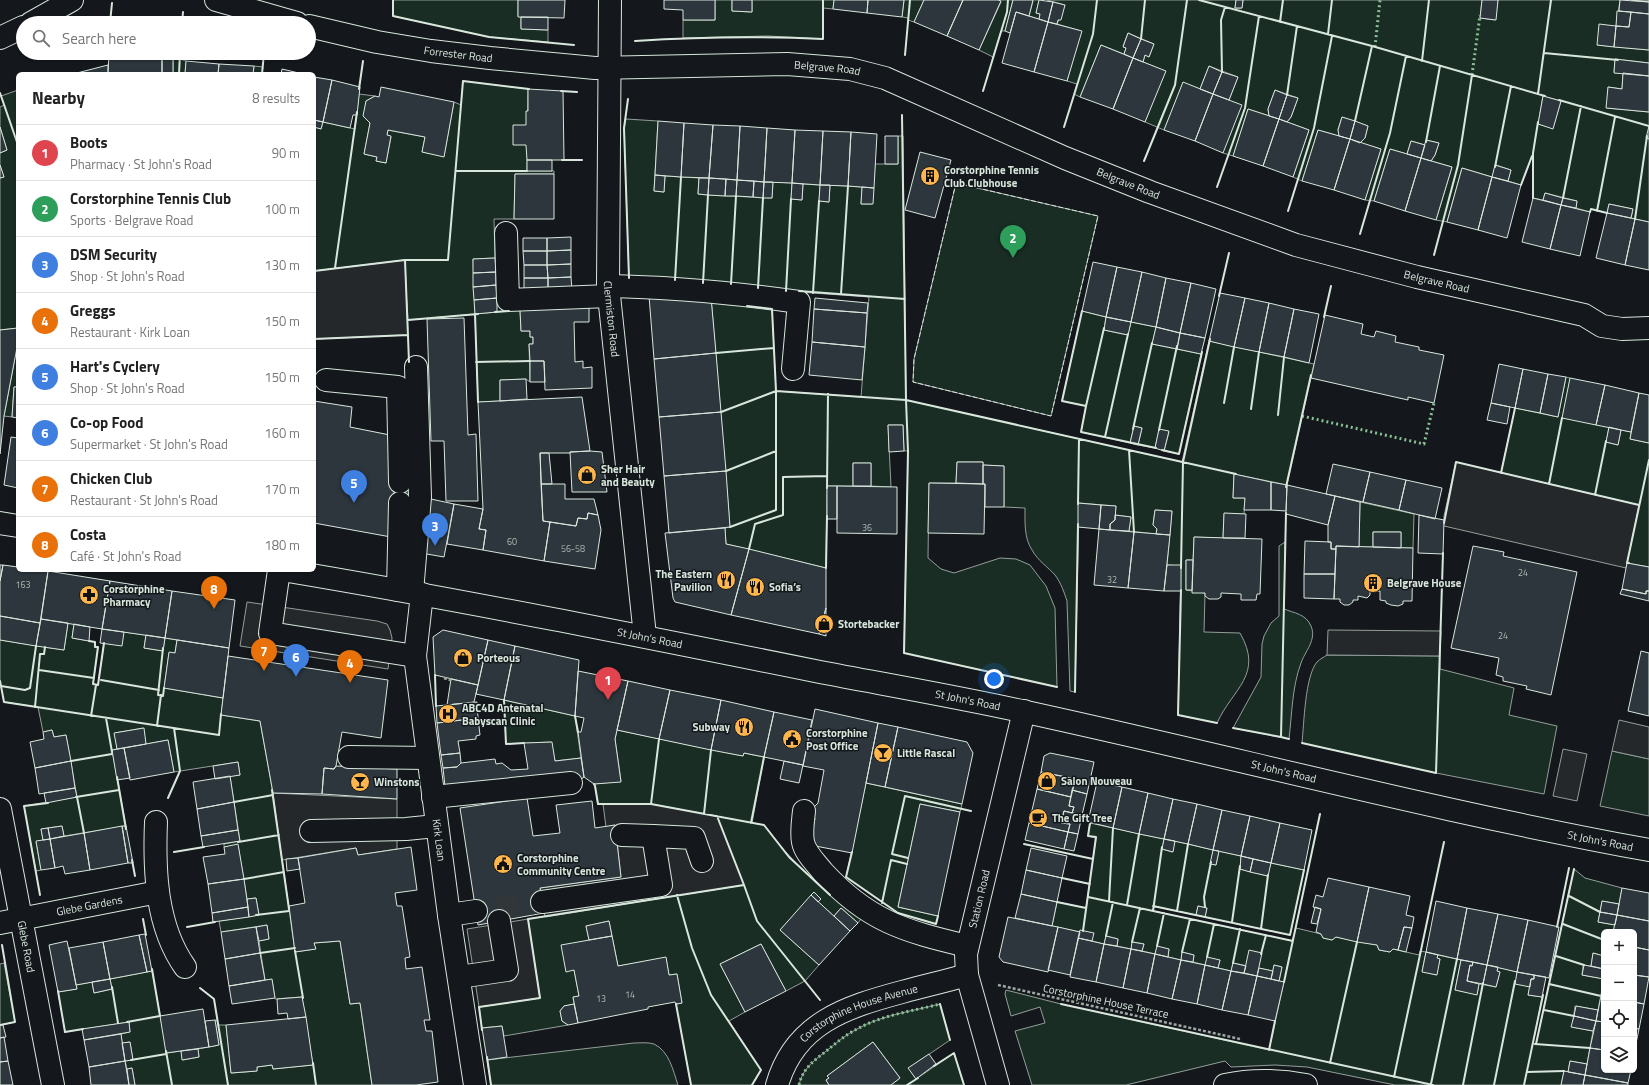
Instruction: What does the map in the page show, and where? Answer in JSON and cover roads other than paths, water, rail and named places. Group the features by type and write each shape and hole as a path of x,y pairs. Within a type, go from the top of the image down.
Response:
{"street":[{"path":"43,16 72,0"},
{"path":"216,0 272,16"},
{"name":"Clermiston Road","path":"610,0 608,291 645,636"},
{"name":"Forrester Road","path":"316,28 363,39 431,51 609,69"},
{"path":"0,38 16,30"},
{"name":"Belgrave Road","path":"609,69 787,64 850,69 867,73 907,87 1065,158 1150,192 1296,245 1417,277 1584,315 1602,326 1622,329 1649,328"},
{"path":"506,233 508,300 608,291 718,291 799,302 793,369"},
{"path":"411,592 420,497 416,367"},
{"path":"326,380 398,387 400,493 411,592"},
{"path":"0,523 16,526"},
{"path":"279,572 270,633 415,656"},
{"name":"St John's Road","path":"294,572 411,592 645,636 1024,711 1460,811 1649,850"},
{"name":"Kirk Loan","path":"411,592 415,656 436,826 475,1085"},
{"name":"Station Road","path":"998,1085 968,977 966,960 967,946 1024,711"},
{"path":"349,757 428,758"},
{"path":"433,797 571,784"},
{"name":"Glebe Road","path":"0,808 10,921 52,1085"},
{"path":"804,811 803,843 814,862 835,885 854,902 872,914 914,933 967,946"},
{"path":"156,822 155,851 158,892 165,923 176,953 186,967"},
{"path":"311,831 406,829 436,826"},
{"path":"622,834 694,838 702,861"},
{"path":"542,902 660,885 653,836"},
{"name":"Glebe Gardens","path":"10,921 158,892"},
{"path":"449,915 476,911"},
{"path":"459,977 507,970 499,921"},
{"name":"Corstorphine House Avenue","path":"777,1085 786,1063 806,1036 822,1022 838,1012 858,1004 968,977"},
{"path":"1225,1085 1252,1080 1270,1080 1306,1085"}],"tunnel":[{"path":"497,908 542,902"}],"place":[{"name":"Corstorphine Tennis Club Clubhouse","path":"930,176"},
{"name":"Corstorphine Tennis Club","path":"1013,258"},
{"name":"Sher Hair and Beauty","path":"587,475"},
{"name":"Hart's Cyclery","path":"354,503"},
{"name":"DSM Security","path":"435,546"},
{"name":"The Eastern Pavilion","path":"726,580"},
{"name":"Belgrave House","path":"1373,583"},
{"name":"Sofia’s","path":"755,587"},
{"name":"Corstorphine Pharmacy","path":"89,595"},
{"name":"Costa","path":"214,609"},
{"name":"Stortebacker","path":"824,624"},
{"name":"Porteous","path":"463,658"},
{"name":"Chicken Club","path":"264,671"},
{"name":"Co-op Food","path":"296,677"},
{"name":"Greggs","path":"350,683"},
{"name":"Boots","path":"608,700"},
{"name":"ABC4D Antenatal Babyscan Clinic","path":"448,714"},
{"name":"Subway","path":"744,727"},
{"name":"Corstorphine Post Office","path":"792,739"},
{"name":"Little Rascal","path":"883,753"},
{"name":"Salon Nouveau","path":"1047,781"},
{"name":"Winstons","path":"360,782"},
{"name":"The Gift Tree","path":"1038,818"},
{"name":"Corstorphine Community Centre","path":"503,864"}]}
